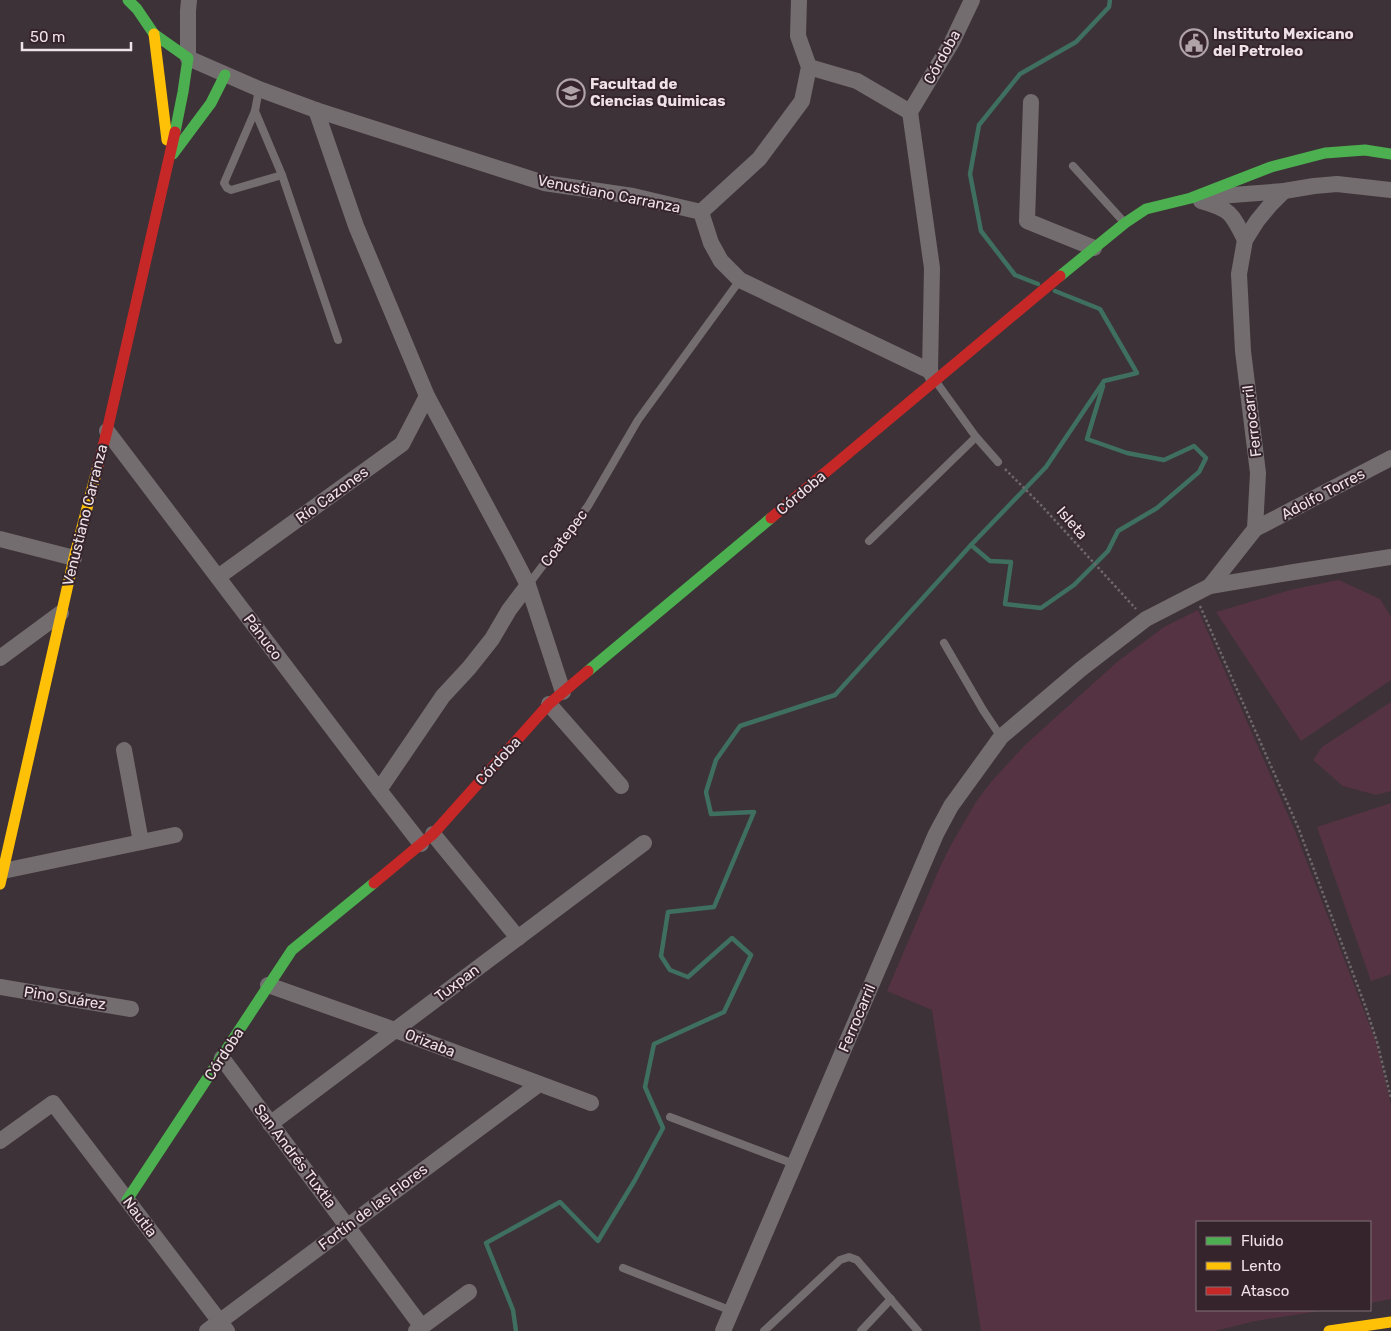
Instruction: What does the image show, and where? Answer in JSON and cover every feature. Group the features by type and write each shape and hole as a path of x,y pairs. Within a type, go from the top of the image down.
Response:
{"street":[{"name":"Venustiano Carranza","path":"128,0 137,9 154,34 188,58 225,75 316,110 544,183 633,196 701,212 711,243 721,261 740,280 932,375"},
{"path":"701,212 759,160 802,101 809,67 798,36 799,0"},
{"name":"Córdoba","path":"910,112 952,42 972,0"},
{"path":"185,4 188,58"},
{"name":"Venustiano Carranza","path":"154,34 169,159"},
{"name":"Venustiano Carranza","path":"175,835 1,875 74,558 107,430 169,159 188,58"},
{"path":"809,67 857,81 910,112 932,268 932,375"},
{"path":"169,159 211,103 225,75"},
{"path":"1031,102 1027,221 1094,248 1146,209 1191,198 1270,168 1325,153 1365,150 1391,154"},
{"path":"316,110 356,226 427,396 528,585 563,692"},
{"path":"1191,198 1284,191 1337,184 1391,190"},
{"name":"Ferrocarril","path":"1210,586 1255,529 1258,473 1243,351 1239,274 1245,240 1257,221 1284,191"},
{"path":"1191,198 1220,206 1234,217 1245,240"},
{"name":"Córdoba","path":"127,1200 292,950 427,839 549,704 932,375 1008,319 1094,248"},
{"name":"Río Cazones","path":"218,577 402,444 427,396"},
{"name":"Pánuco","path":"107,430 379,790 518,938"},
{"name":"Adolfo Torres","path":"1255,529 1391,458"},
{"path":"0,539 74,558"},
{"name":"Ferrocarril","path":"724,1331 936,834 951,806 1002,736 1081,669 1146,619 1210,586 1391,557"},
{"name":"Coatepec","path":"379,790 442,696 469,668 492,639 509,610 528,585"},
{"path":"0,658 61,613"},
{"path":"549,704 621,786"},
{"path":"124,750 141,842"},
{"name":"Tuxpan","path":"270,1124 644,843"},
{"name":"Orizaba","path":"268,985 591,1103"},
{"name":"Pino Suárez","path":"0,988 131,1009"},
{"name":"San Andrés Tuxtla","path":"222,1058 347,1227 419,1329"},
{"name":"Fortín de las Flores","path":"218,1328 347,1227 539,1084"},
{"name":"Nautla","path":"0,1141 53,1103 127,1200 218,1328"},
{"path":"419,1329 469,1292"},
{"path":"1329,1331 1391,1322"}],"lane":[{"path":"260,89 255,111 224,183 231,190 282,175"},
{"path":"255,111 282,175 338,340"},
{"path":"1074,166 1125,223"},
{"name":"Coatepec","path":"528,585 588,506 638,420 740,280"},
{"path":"932,375 976,437 998,462"},
{"path":"869,541 976,437"},
{"path":"944,643 983,710 1002,736"},
{"path":"670,1117 794,1164"},
{"path":"764,1331 840,1260 849,1257 857,1260 918,1331"},
{"path":"623,1268 732,1311"},
{"path":"861,1331 891,1299"}],"path":[{"name":"Isleta","path":"998,462 1040,504 1146,619"},
{"path":"1194,594 1298,828 1366,1008 1391,1098"}],"shaded area":[{"path":"1339,580 1380,599 1391,617 1391,680 1301,741 1216,612 1294,589"},
{"path":"1198,610 1295,831 1376,1042 1391,1105 1391,1299 1371,1303 1371,1221 1196,1221 1196,1311 1320,1311 1255,1321 1215,1331 981,1331 932,1010 887,991 940,867 976,802 991,782 1025,745 1117,662 1164,627"},
{"path":"1391,702 1391,791 1376,795 1343,786 1313,760 1322,747"},
{"path":"1391,803 1391,974 1371,981 1317,827"}],"waterway":[{"path":"1038,284 1015,275 981,231 970,174 979,125 1020,74 1076,42 1109,7 1110,0"},
{"path":"516,1331 513,1310 486,1243 560,1202 598,1241 635,1180 663,1128 645,1087 654,1044 724,1012 751,955 732,938 688,977 670,970 661,956 668,912 714,907 754,812 711,814 706,792 716,760 740,726 835,695 971,545 1046,467 1104,381 1137,373 1100,309 1055,291"},
{"path":"971,545 990,561 1011,562 1005,604 1041,608 1074,585 1108,551 1118,531 1157,508 1199,472 1206,458 1194,446 1164,460 1127,453 1087,439 1103,386"}],"traffic: fast":[{"path":"128,0 137,9 154,34 188,58 175,132"},
{"path":"173,154 211,103 225,75"},
{"path":"1060,276 1125,223 1146,209 1191,198 1271,167 1325,153 1365,150 1391,154"},
{"path":"588,671 771,518"},
{"path":"127,1200 292,950 374,883"}],"traffic: slow":[{"path":"154,34 167,140"},
{"path":"0,884 74,558 98,466"},
{"path":"1329,1331 1391,1322"}],"traffic: jam":[{"path":"98,466 175,132"},
{"path":"771,518 1060,276"},
{"path":"374,883 433,834 549,704 588,671"}],"place":[{"name":"Instituto Mexicano del Petroleo","path":"1194,43"},
{"name":"Facultad de Ciencias Quimicas","path":"571,93"}]}
